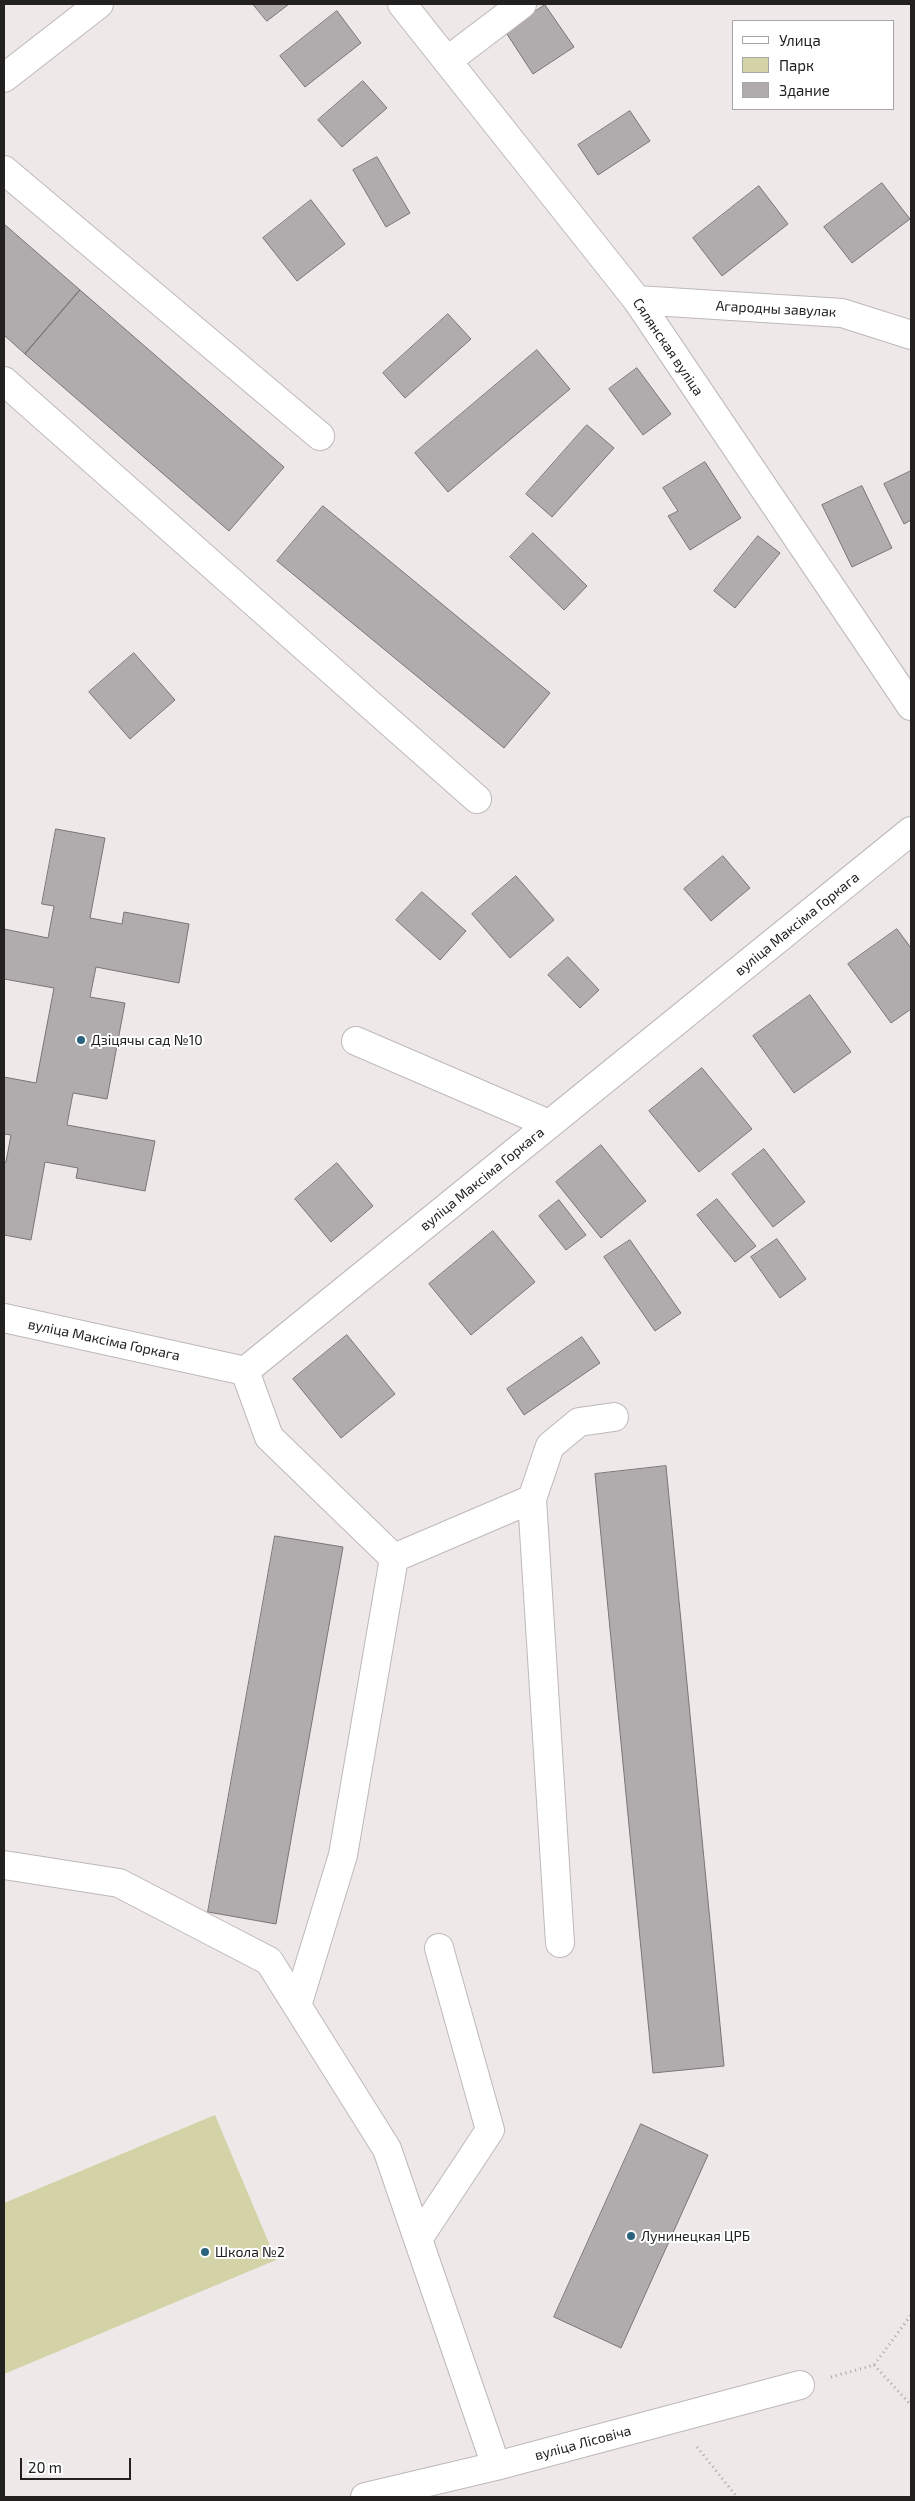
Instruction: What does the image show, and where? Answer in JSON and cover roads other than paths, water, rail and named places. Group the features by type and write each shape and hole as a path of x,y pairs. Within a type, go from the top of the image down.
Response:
{"street":[{"path":"4,78 99,4"},
{"name":"Сялянская вуліца","path":"402,4 637,300 911,706"},
{"path":"447,61 522,4"},
{"path":"4,170 320,436"},
{"name":"Агародны завулак","path":"637,300 842,313 911,335"},
{"path":"4,381 476,799"},
{"name":"вуліца Максіма Горкага","path":"4,1318 245,1371 911,831"},
{"path":"356,1041 549,1124"},
{"path":"245,1371 269,1437 394,1558"},
{"path":"560,1943 532,1499 550,1446 579,1422 614,1417"},
{"path":"394,1558 532,1499"},
{"path":"297,2006 344,1855 394,1558"},
{"path":"4,1865 119,1883 269,1961 387,2149 496,2466"},
{"path":"418,2239 490,2130 440,1948"},
{"name":"вуліца Лісовіча","path":"365,2497 496,2466 800,2385"}],"place":[{"name":"Дзіцячы сад №10","path":"81,1040"},
{"name":"Лунинецкая ЦРБ","path":"631,2236"},
{"name":"Школа №2","path":"205,2252"}]}
